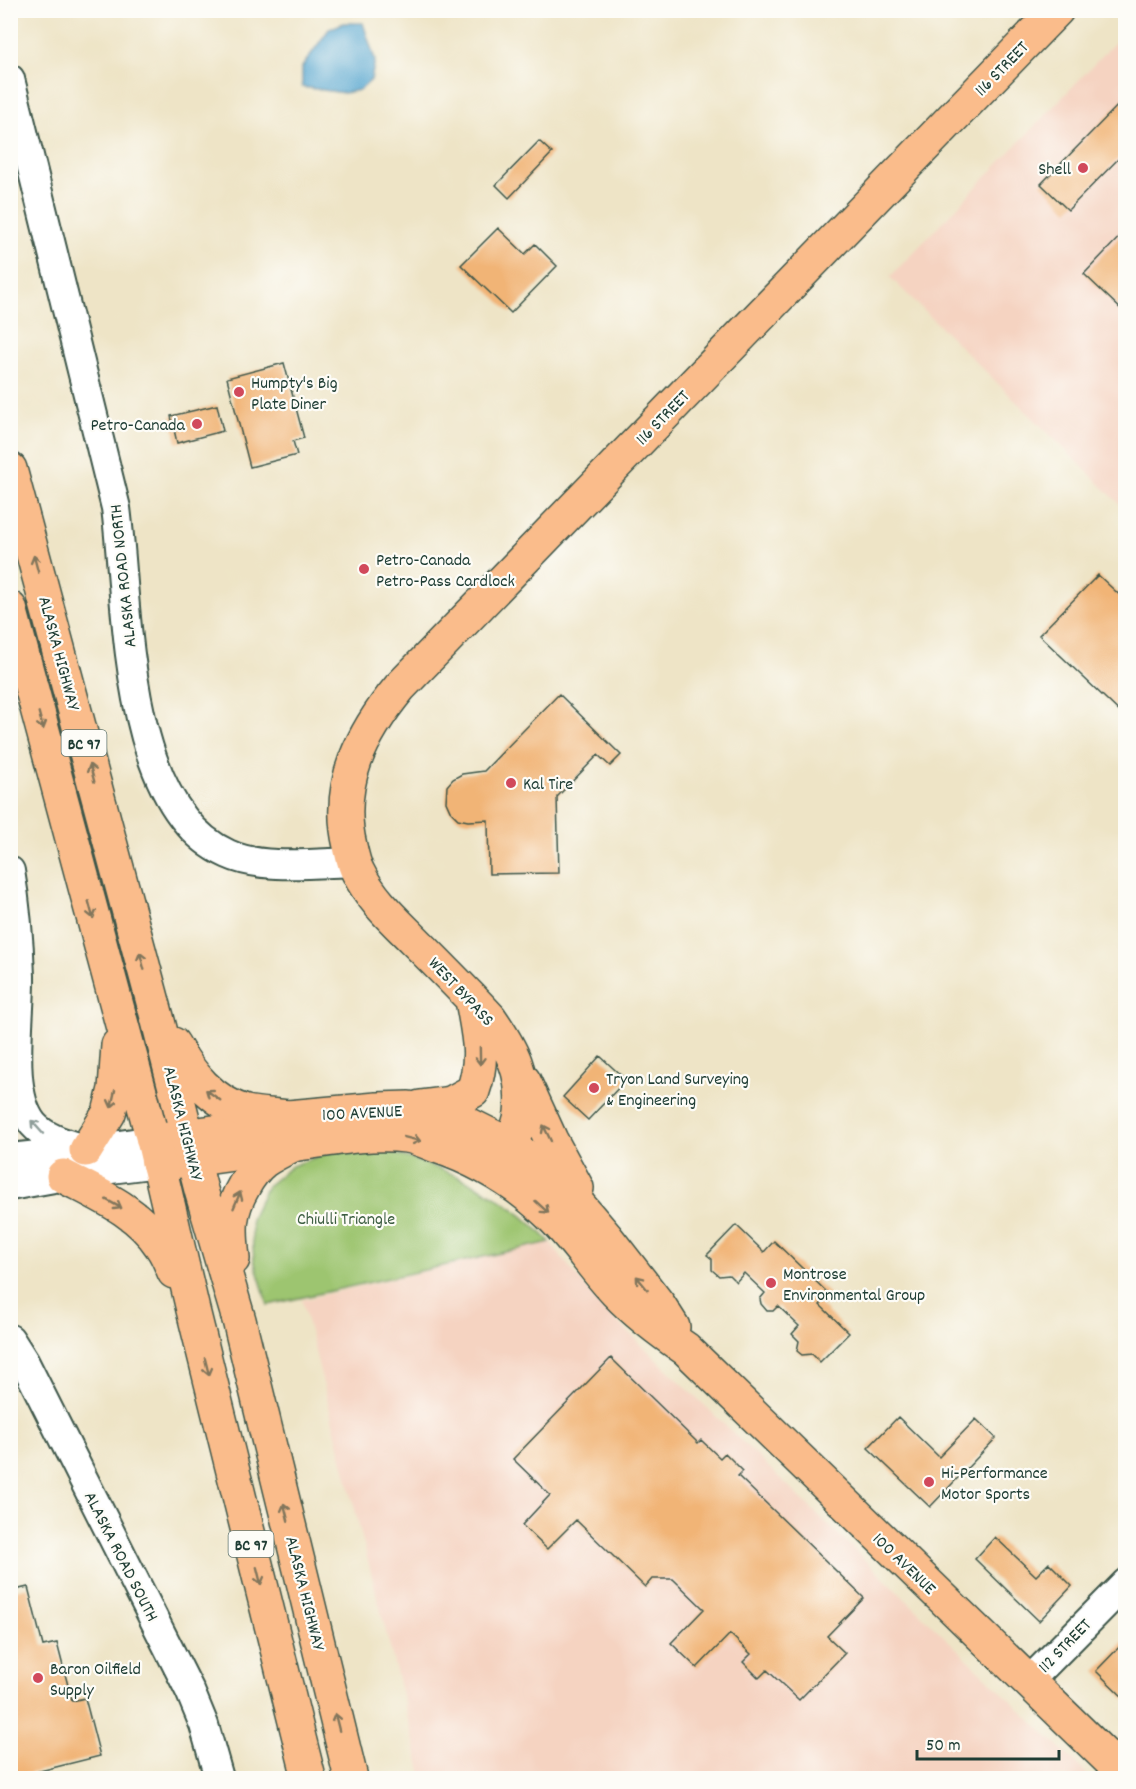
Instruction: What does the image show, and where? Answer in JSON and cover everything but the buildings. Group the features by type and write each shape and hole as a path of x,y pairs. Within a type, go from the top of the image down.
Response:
{"main road":[{"name":"116 STREET","path":"354,862 345,812 348,786 364,737 381,710 408,678 1057,10"},
{"name":"ALASKA HIGHWAY","path":"10,469 201,1190 239,1320 351,1779"},
{"name":"ALASKA HIGHWAY","path":"10,608 155,1152 309,1779"},
{"name":"WEST BYPASS","path":"354,862 357,872 383,910 490,1018 520,1072 521,1114 502,1159"},
{"path":"409,1108 451,1103 473,1091 480,1065 480,1049 471,998"},
{"path":"157,1017 184,1064 205,1089 224,1102 291,1131 252,1173 233,1207 230,1230 239,1320"},
{"path":"86,1150 110,1113 115,1089 120,1020"},
{"path":"520,1072 569,1175 607,1238"},
{"name":"100 AVENUE","path":"155,1152 291,1131 377,1108 409,1108 468,1124 502,1159 522,1190 558,1222 615,1292 645,1321 686,1349 1125,1776"},
{"name":"100 AVENUE","path":"291,1131 354,1136 407,1136 451,1151 502,1159 548,1172 607,1238 659,1305 686,1349"},
{"path":"63,1176 121,1207 148,1230 162,1248 193,1310"}],"street":[{"name":"ALASKA ROAD NORTH","path":"10,79 116,508 132,665 139,705 158,776 187,824 206,841 228,854 264,864 354,862"},
{"path":"10,871 20,979 14,1086 32,1123 45,1135 86,1150"},
{"path":"10,1158 86,1150 155,1152"},
{"path":"10,1186 63,1176 155,1152"},
{"name":"ALASKA ROAD SOUTH","path":"10,1339 24,1361 190,1691 204,1725 219,1779"},
{"name":"112 STREET","path":"1029,1682 1125,1583"}],"shaded area":[{"path":"1125,32 1125,509 890,277"},
{"path":"550,1242 578,1278 617,1321 1091,1778 423,1778 302,1300"}],"green space":[{"name":"Chiulli Triangle","path":"370,1147 420,1162 468,1181 511,1207 550,1242 268,1305 254,1260 251,1219 267,1186 292,1166 330,1152"}],"water":[{"path":"343,23 363,23 375,60 371,80 360,90 344,93 302,87 302,67 329,29"}],"place":[{"name":"Shell","path":"1083,168"},
{"name":"Humpty's Big Plate Diner","path":"239,392"},
{"name":"Petro-Canada","path":"197,424"},
{"name":"Petro-Canada Petro-Pass Cardlock","path":"364,569"},
{"name":"Kal Tire","path":"511,783"},
{"name":"Tryon Land Surveying & Engineering","path":"594,1088"},
{"name":"Montrose Environmental Group","path":"771,1283"},
{"name":"Hi-Performance Motor Sports","path":"929,1482"},
{"name":"Baron Oilfield Supply","path":"38,1678"}]}
